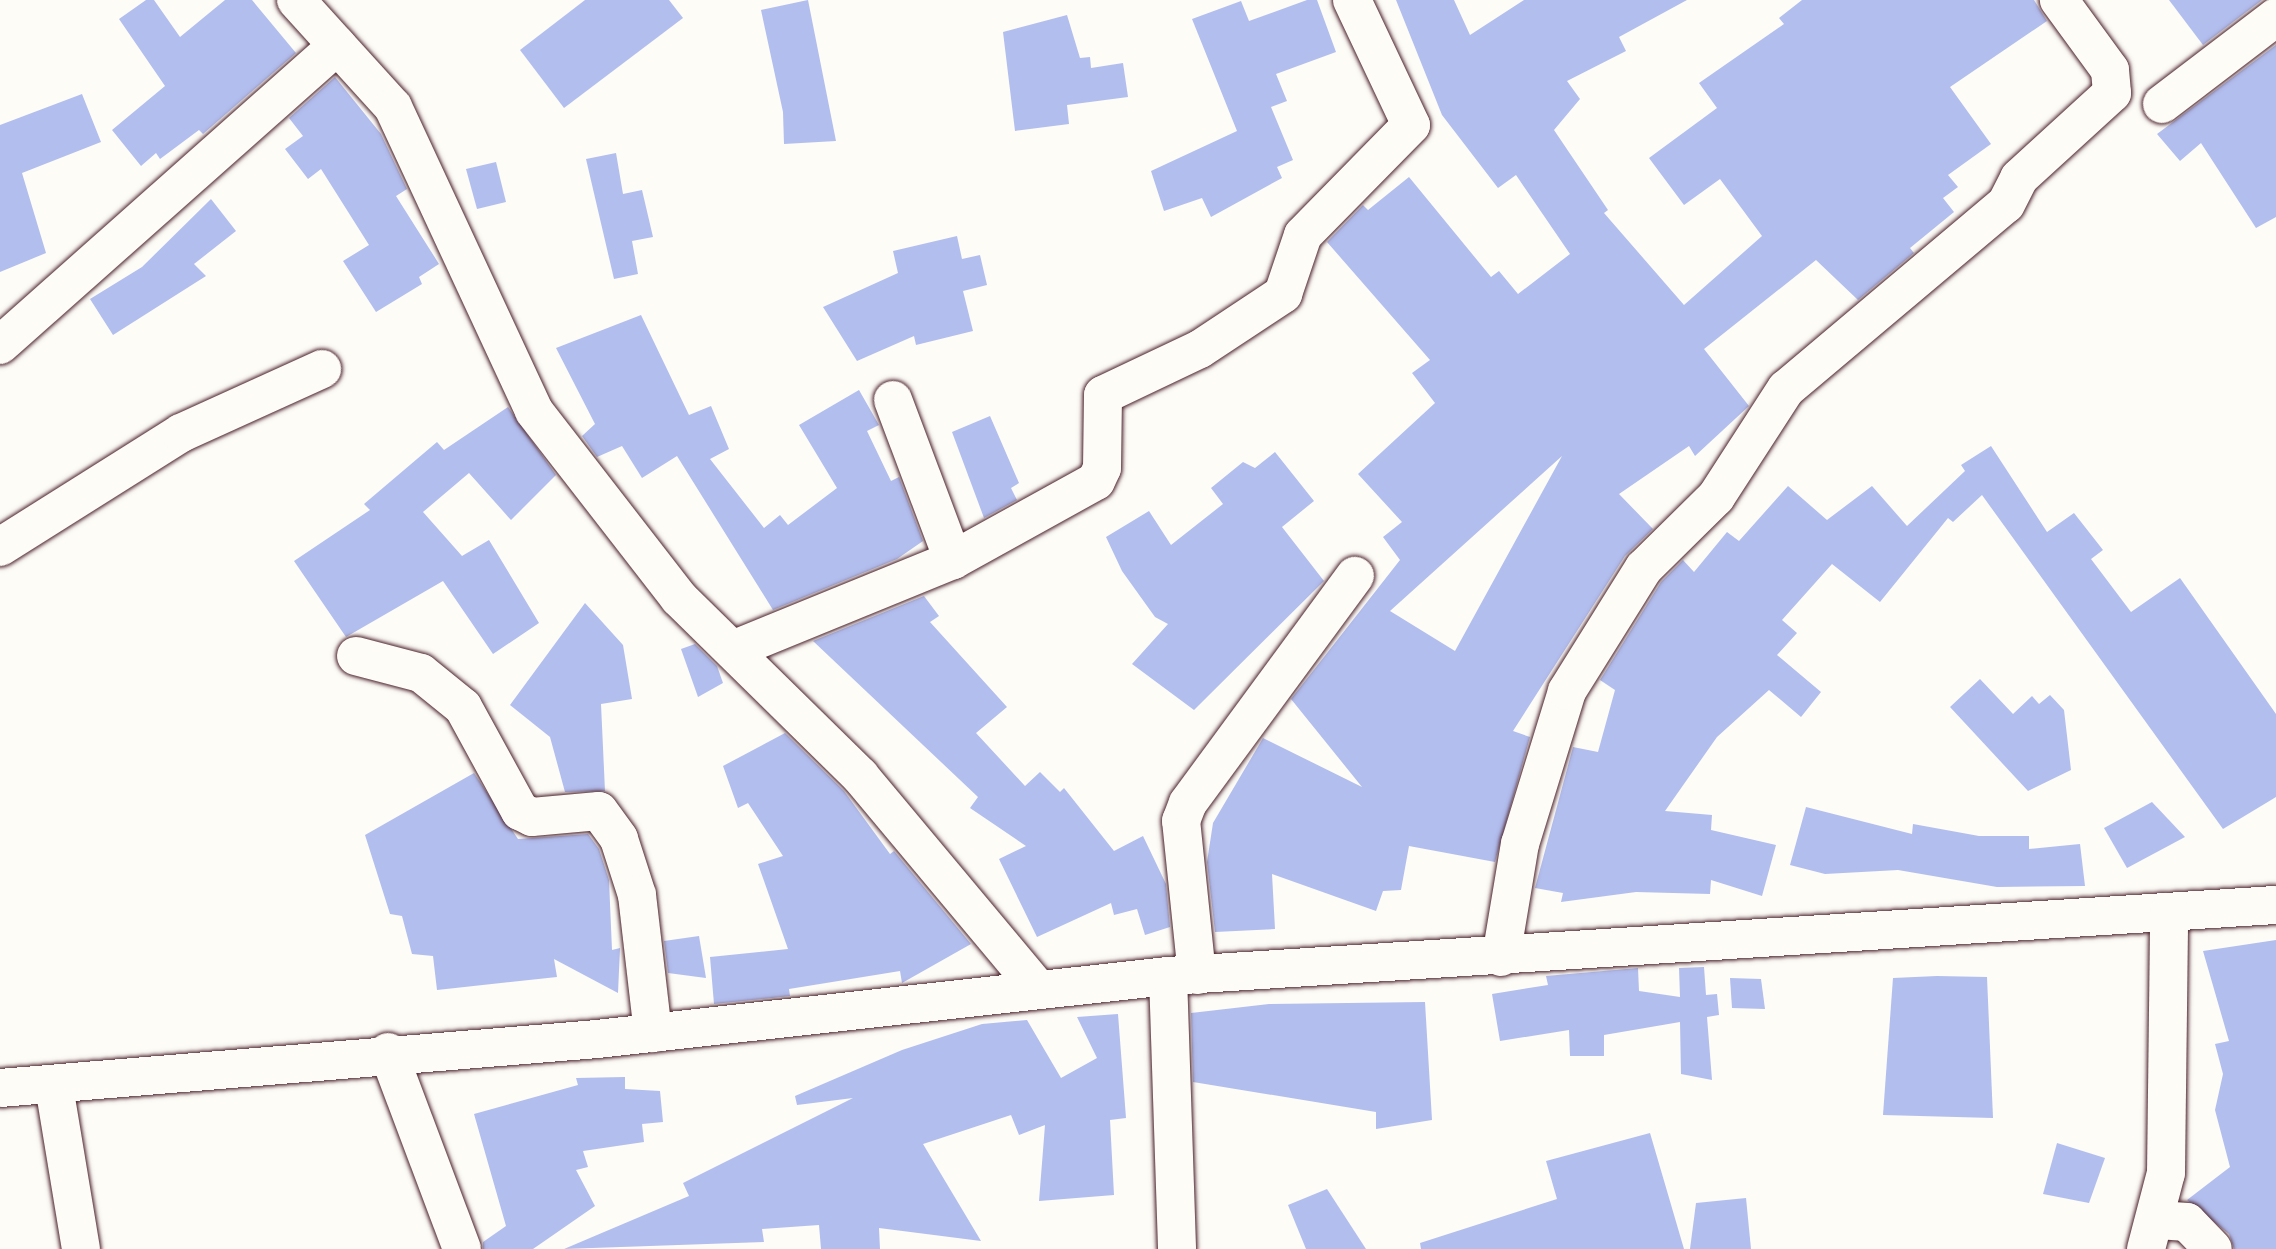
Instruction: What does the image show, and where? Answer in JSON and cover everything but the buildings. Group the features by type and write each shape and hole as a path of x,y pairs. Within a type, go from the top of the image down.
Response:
{"street":[{"path":"296,0 393,107 534,411 679,598 735,649 860,776 1037,988"},
{"path":"735,649 953,560 1096,481 1102,468 1102,395 1200,349 1274,303 1290,281 1303,235 1410,128 1352,0"},
{"path":"1501,957 1520,844 1567,691 1644,568 1716,496 1786,389 2006,204 2019,178 2112,93 2110,70 2059,0"},
{"path":"2162,104 2276,17"},
{"path":"0,345 337,46"},
{"path":"0,547 181,433 322,369"},
{"path":"893,400 953,560"},
{"path":"1177,1249 1183,975 1181,821 1188,803 1356,576"},
{"path":"356,656 421,673 463,707 520,811 532,817 599,811 619,839 637,895 653,1032"},
{"path":"0,1088 54,1086 388,1052 653,1032 1037,988 1183,975 1501,957 2276,905"},
{"path":"2152,1235 2166,1173 2169,912"},
{"path":"388,1052 462,1249"},
{"path":"54,1086 81,1249"},
{"path":"2152,1235 2186,1222 2213,1249"}]}
